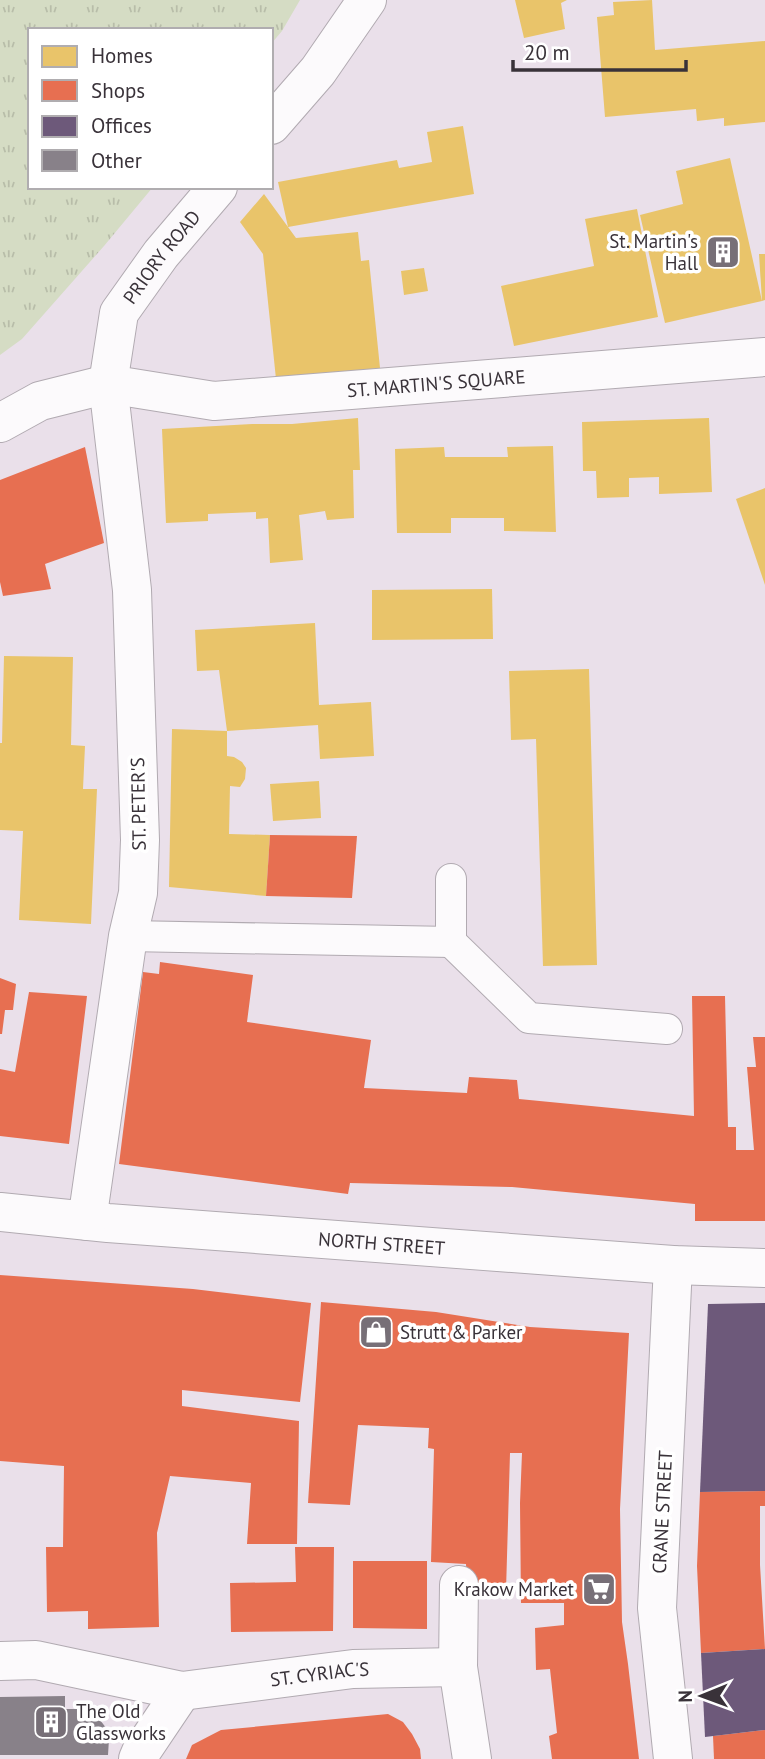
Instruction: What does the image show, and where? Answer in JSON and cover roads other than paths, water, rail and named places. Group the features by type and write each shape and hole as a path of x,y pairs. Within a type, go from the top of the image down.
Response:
{"street":[{"path":"273,123 318,71 367,0"},
{"name":"PRIORY ROAD","path":"108,384 119,313 161,254 216,189"},
{"name":"ST. MARTIN'S SQUARE","path":"108,384 214,401 765,357"},
{"path":"0,423 40,401 108,384"},
{"name":"ST. PETER'S","path":"87,1221 128,936 138,893 140,840 132,590 108,384"},
{"name":"NORTH STREET","path":"0,1212 87,1221 673,1265 765,1268"},
{"name":"CRANE STREET","path":"673,1265 657,1608 673,1759"},
{"path":"459,1585 458,1667 472,1759"},
{"name":"ST. CYRIAC'S","path":"0,1661 37,1660 182,1691 353,1669 458,1667"},
{"path":"138,1759 182,1691"}],"lane":[{"path":"451,880 451,942"},
{"path":"128,936 451,942 529,1018 667,1028"}],"place":[{"name":"St. Martin's Hall","path":"723,252"},
{"name":"Strutt & Parker","path":"376,1332"},
{"name":"Krakow Market","path":"599,1589"},
{"name":"The Old Glassworks","path":"51,1722"}]}
